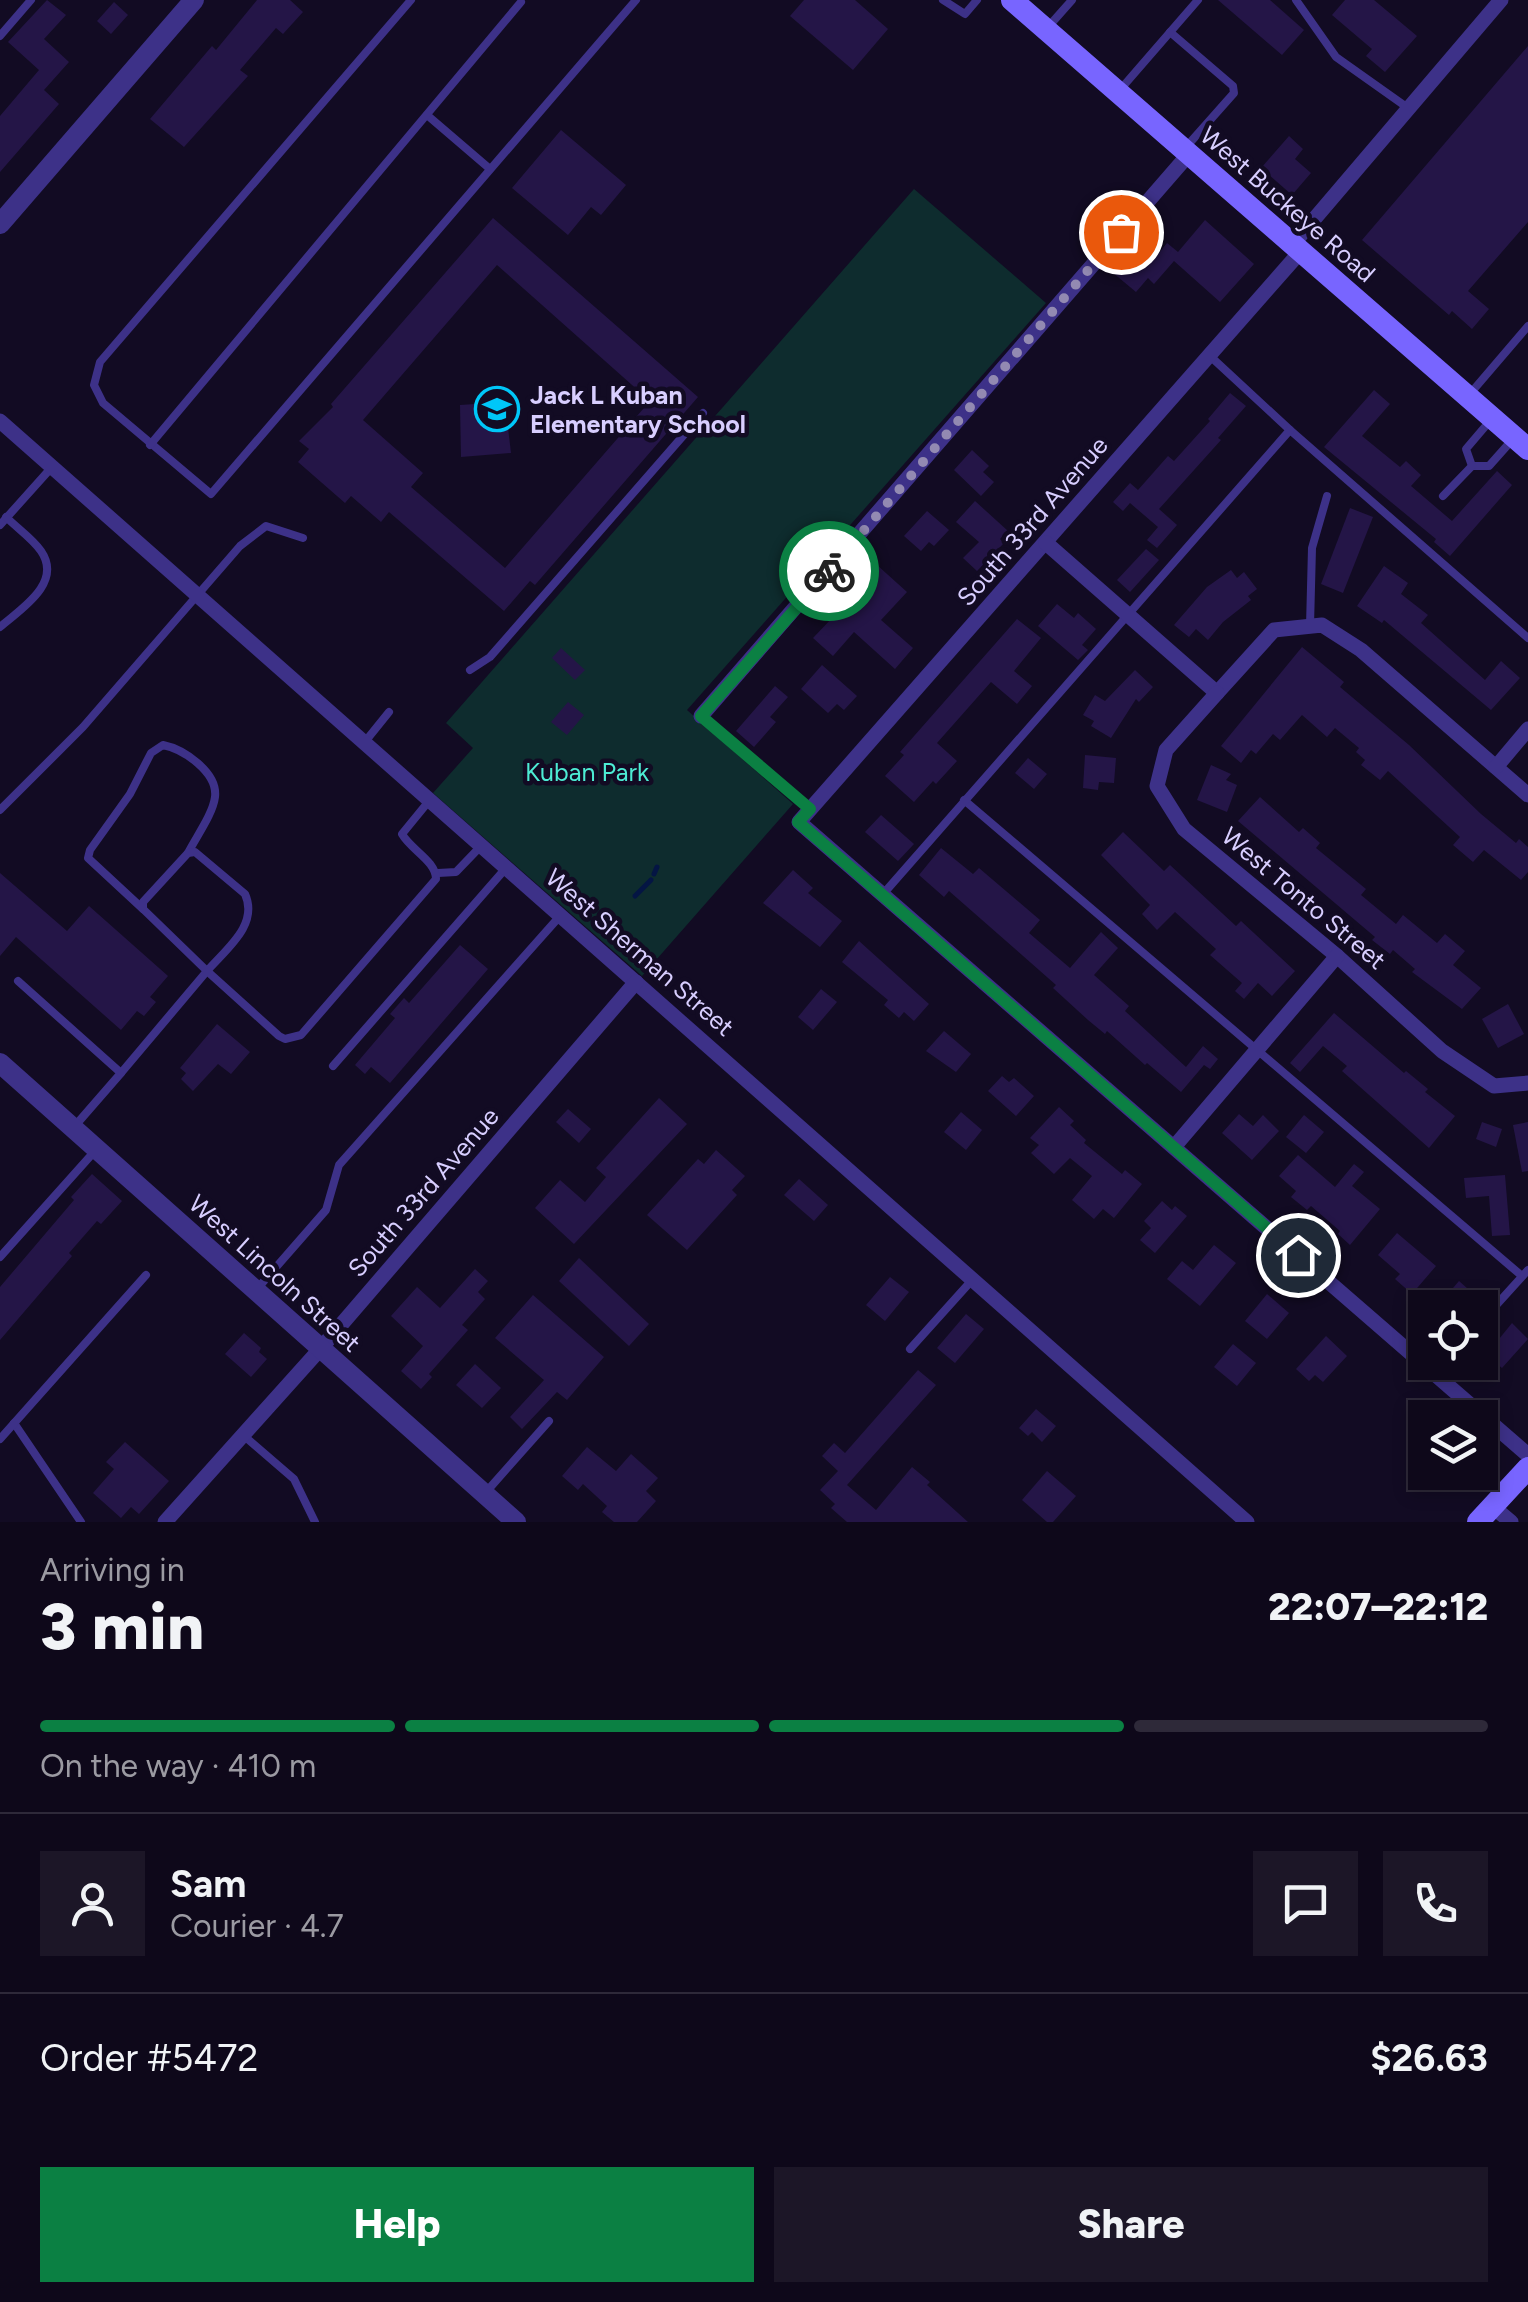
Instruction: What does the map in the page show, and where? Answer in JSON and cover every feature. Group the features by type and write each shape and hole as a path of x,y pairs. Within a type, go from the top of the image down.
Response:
{"main road":[{"name":"West Buckeye Road","path":"1012,0 1521,443"},
{"path":"1485,1514 1528,1468"}],"street":[{"path":"0,224 194,0"},
{"name":"South 33rd Avenue","path":"804,815 1210,356 1408,108 1500,0"},
{"path":"701,716 1187,152"},
{"name":"West Sherman Street","path":"0,421 1247,1522"},
{"path":"1046,544 1217,693"},
{"path":"1310,626 1322,625 1362,650 1528,795"},
{"name":"West Tonto Street","path":"1310,626 1274,630 1166,750 1157,786 1184,829 1338,956 1442,1051 1494,1086 1528,1083"},
{"path":"1496,767 1528,729"},
{"path":"804,815 882,896 1408,1341"},
{"path":"1174,1147 1338,956"},
{"name":"South 33rd Avenue","path":"165,1522 322,1347 636,982"},
{"name":"West Lincoln Street","path":"3,1072 74,1127 516,1522"},
{"path":"1452,1380 1528,1456"},
{"path":"1485,1514 1511,1522"}],"lane":[{"path":"0,36 31,0"},
{"path":"412,0 100,362 94,385 103,403 211,494 636,0"},
{"path":"947,3 965,14 977,0"},
{"path":"1046,30 1072,0"},
{"path":"1118,92 1198,0"},
{"path":"1296,0 1336,57 1408,108"},
{"path":"150,445 521,1"},
{"path":"1170,32 1233,86 1234,93 1187,152"},
{"path":"427,115 490,169"},
{"path":"1467,396 1528,326"},
{"path":"1210,356 1528,638"},
{"path":"470,670 490,657 703,413"},
{"path":"1472,466 1466,449 1492,418"},
{"path":"882,896 1290,430"},
{"path":"1443,496 1472,466 1490,466 1521,443"},
{"path":"0,627 39,594 47,576 43,552 3,521 52,467"},
{"path":"1310,626 1312,548 1327,496"},
{"path":"0,810 83,727 240,546 266,526 303,538"},
{"path":"364,743 389,712"},
{"path":"701,716 804,815"},
{"path":"143,909 143,902 188,854 216,798 208,775 185,753 162,745 152,753 88,858 278,1036 285,1039 301,1035 438,873"},
{"path":"964,800 1256,1051 1525,1273 1498,1303"},
{"path":"430,801 402,834 438,873 456,872 481,846"},
{"path":"74,1127 248,923 250,904 246,894 195,852 188,854"},
{"path":"333,1066 506,868"},
{"path":"257,1289 326,1210 339,1165 560,916"},
{"path":"18,982 120,1073"},
{"path":"0,1257 97,1148"},
{"path":"0,1439 146,1275"},
{"path":"910,1349 973,1279"},
{"path":"484,1494 549,1421"},
{"path":"14,1424 80,1522"},
{"path":"243,1434 294,1479 312,1520"}],"green space":[{"name":"Kuban Park","path":"914,189 1046,303 687,710 793,804 642,976 433,793 473,748 446,723"}],"building":[{"path":"47,0 66,15 44,39 69,62 44,90 59,104 0,172 0,116 39,70 8,42"},
{"path":"257,0 290,0 303,12 283,34 276,28 240,70 248,76 184,147 150,119"},
{"path":"804,0 855,0 888,29 853,70 790,16"},
{"path":"1218,0 1270,0 1304,30 1282,55"},
{"path":"1345,0 1374,0 1417,36 1385,72 1366,56 1372,49 1332,15"},
{"path":"114,2 128,15 111,34 97,21"},
{"path":"1528,46 1528,222 1468,291 1489,309 1472,329 1452,311 1449,315 1362,240"},
{"path":"561,130 626,185 601,215 591,207 568,235 512,188"},
{"path":"1289,136 1303,149 1295,159 1311,173 1292,195 1261,168"},
{"path":"493,218 698,397 535,585 530,581 504,611 389,512 381,522 351,496 345,503 298,462 309,449 299,441 333,407 331,404","holes":["497,265 650,401 505,568 411,487 423,473 363,420"]},
{"path":"1205,220 1254,264 1220,302 1174,261 1154,284 1148,278 1136,292 1106,267 1130,239 1154,259 1167,243 1178,252"},
{"path":"1374,390 1390,404 1362,436 1400,467 1406,461 1421,475 1411,486 1452,521 1497,471 1512,485 1450,556 1434,542 1436,539 1324,447"},
{"path":"1230,393 1246,406 1159,509 1177,525 1157,548 1147,540 1158,527 1130,503 1123,511 1113,502 1130,483 1138,490 1168,456 1174,461"},
{"path":"505,402 511,453 461,457 460,405"},
{"path":"972,450 989,466 983,472 994,482 981,496 954,470"},
{"path":"975,501 1008,531 1000,539 1004,543 977,571 963,558 979,542 956,522"},
{"path":"1350,508 1373,517 1343,593 1321,584"},
{"path":"927,511 949,530 934,546 929,542 921,551 904,536"},
{"path":"1146,549 1159,560 1130,592 1117,580"},
{"path":"877,565 907,592 881,620 913,648 895,669 854,632 833,656 813,638"},
{"path":"1384,566 1408,583 1401,594 1428,615 1421,623 1485,680 1501,661 1520,678 1491,710 1384,620 1382,623 1357,606"},
{"path":"1231,570 1237,578 1244,572 1257,589 1248,596 1251,600 1208,640 1196,629 1189,637 1174,625 1207,587"},
{"path":"1057,604 1074,618 1078,613 1096,629 1082,645 1088,650 1078,660 1038,626"},
{"path":"1017,619 1041,638 1014,671 1032,686 1017,704 991,682 937,743 957,761 914,802 885,776 904,755 900,752"},
{"path":"1302,647 1344,682 1340,687 1409,745 1481,814 1516,843 1519,839 1528,847 1528,872 1521,880 1484,850 1473,862 1453,845 1460,837 1388,771 1380,780 1361,765 1365,760 1356,752 1359,748 1335,728 1327,737 1302,715 1280,740 1273,734 1256,754 1251,750 1241,763 1221,746"},
{"path":"561,648 585,670 575,680 552,658"},
{"path":"822,665 857,696 844,710 837,704 828,713 801,689"},
{"path":"1135,670 1153,687 1139,702 1136,699 1111,738 1091,726 1094,721 1083,715 1095,695 1105,701"},
{"path":"775,686 788,697 770,717 776,722 754,747 736,731"},
{"path":"568,702 584,715 567,735 551,722"},
{"path":"1085,755 1116,758 1114,783 1099,782 1098,790 1083,788"},
{"path":"1028,758 1047,774 1034,789 1015,773"},
{"path":"1211,765 1231,774 1226,780 1237,785 1227,812 1197,800"},
{"path":"1260,797 1299,832 1303,828 1320,843 1316,848 1366,889 1361,895 1396,924 1403,915 1437,943 1445,934 1465,951 1453,965 1481,988 1462,1009 1412,972 1415,969 1393,950 1390,954 1372,940 1375,937 1238,821"},
{"path":"881,815 914,844 898,861 865,832"},
{"path":"1123,832 1164,871 1170,865 1236,926 1241,921 1295,971 1272,996 1258,983 1244,999 1235,991 1242,983 1210,955 1216,949 1175,912 1157,930 1142,914 1150,905 1101,855"},
{"path":"941,848 973,874 979,868 1040,920 1029,933 1070,968 1101,932 1118,948 1094,975 1129,1006 1125,1011 1186,1067 1203,1046 1218,1059 1210,1069 1204,1065 1181,1092 1145,1065 1107,1031 1105,1034 1088,1020 1053,988 1056,985 949,891 944,897 919,875"},
{"path":"793,870 813,888 808,893 842,921 820,947 763,903"},
{"path":"0,873 67,931 89,906 168,976 150,997 156,1002 144,1016 137,1011 121,1030 16,937 0,956"},
{"path":"859,941 929,1004 914,1021 904,1012 899,1018 884,1005 888,1000 842,962"},
{"path":"460,945 488,969 390,1083 371,1067 365,1074 355,1065 395,1018 390,1014 404,998 409,1003"},
{"path":"821,989 837,1002 813,1030 798,1017"},
{"path":"1508,1004 1524,1034 1498,1048 1482,1019"},
{"path":"1334,1013 1428,1089 1425,1092 1455,1116 1429,1148 1342,1071 1347,1066 1323,1046 1300,1072 1290,1063"},
{"path":"217,1024 250,1052 231,1074 218,1064 193,1091 181,1079 186,1073 180,1068"},
{"path":"944,1031 971,1054 956,1072 926,1051"},
{"path":"1002,1076 1009,1082 1014,1078 1034,1096 1016,1116 988,1091"},
{"path":"659,1098 687,1124 574,1244 535,1208 560,1180 585,1202 606,1177 596,1168"},
{"path":"1059,1107 1074,1121 1070,1125 1086,1140 1084,1143 1122,1174 1125,1170 1142,1184 1114,1218 1103,1209 1094,1219 1072,1200 1092,1176 1070,1158 1054,1174 1031,1153 1039,1145 1030,1138"},
{"path":"568,1109 591,1129 579,1143 556,1122"},
{"path":"961,1112 982,1130 966,1150 944,1132"},
{"path":"1239,1114 1253,1126 1263,1115 1279,1131 1252,1160 1222,1133"},
{"path":"1304,1115 1324,1132 1306,1153 1286,1137"},
{"path":"1482,1122 1502,1129 1496,1147 1476,1139"},
{"path":"1528,1122 1528,1171 1522,1172 1513,1125"},
{"path":"716,1150 745,1176 732,1190 737,1195 687,1250 647,1215 698,1159 704,1164"},
{"path":"1298,1155 1335,1187 1354,1164 1364,1172 1352,1186 1380,1209 1350,1245 1311,1206 1307,1210 1291,1197 1296,1191 1279,1176"},
{"path":"92,1174 122,1201 101,1224 97,1221 0,1340 0,1287"},
{"path":"1505,1175 1510,1235 1492,1236 1489,1196 1466,1198 1464,1178"},
{"path":"799,1179 828,1205 814,1221 784,1195"},
{"path":"1162,1201 1187,1216 1155,1253 1140,1240 1151,1228 1144,1221"},
{"path":"1397,1233 1436,1266 1415,1290 1408,1290 1395,1279 1400,1274 1378,1255"},
{"path":"1214,1245 1236,1263 1200,1306 1167,1279 1182,1261 1193,1270"},
{"path":"579,1258 649,1324 629,1346 559,1281"},
{"path":"475,1269 488,1281 478,1292 485,1299 462,1325 468,1330 429,1374 432,1377 421,1389 401,1371 423,1346 391,1316 417,1287 440,1308"},
{"path":"890,1277 909,1292 885,1321 866,1305"},
{"path":"1459,1281 1469,1290 1451,1290"},
{"path":"1267,1294 1289,1313 1267,1339 1245,1321"},
{"path":"533,1295 604,1357 567,1400 557,1392 522,1429 510,1417 544,1380 495,1338"},
{"path":"966,1314 984,1329 955,1363 937,1348"},
{"path":"1512,1323 1528,1339 1502,1368 1498,1365 1499,1339"},
{"path":"244,1333 267,1359 251,1377 225,1354"},
{"path":"1326,1336 1347,1356 1323,1382 1315,1375 1309,1381 1296,1369"},
{"path":"1233,1344 1256,1363 1237,1386 1214,1367"},
{"path":"475,1364 501,1388 482,1408 456,1385"},
{"path":"918,1370 936,1385 847,1485 876,1510 912,1467 968,1522 847,1522 831,1508 835,1504 820,1490 838,1471 822,1456 834,1443 845,1453"},
{"path":"1036,1409 1056,1426 1042,1442 1032,1432 1028,1436 1019,1428"},
{"path":"125,1442 169,1481 139,1514 131,1507 121,1518 93,1493 114,1469 106,1462"},
{"path":"587,1447 616,1471 631,1454 658,1478 646,1491 656,1501 637,1522 614,1522 602,1512 607,1506 583,1484 578,1490 562,1476"},
{"path":"1047,1471 1076,1496 1053,1522 1047,1522 1022,1500"}],"waterway":[{"path":"654,874 657,867"},
{"path":"635,896 651,880"}],"way so far":[{"path":"829,571 1121,232"}],"place":[{"name":"Jack L Kuban Elementary School","path":"497,409"}],"route":[{"path":"829,571 701,716 810,809 798,822 1298,1255"}]}
